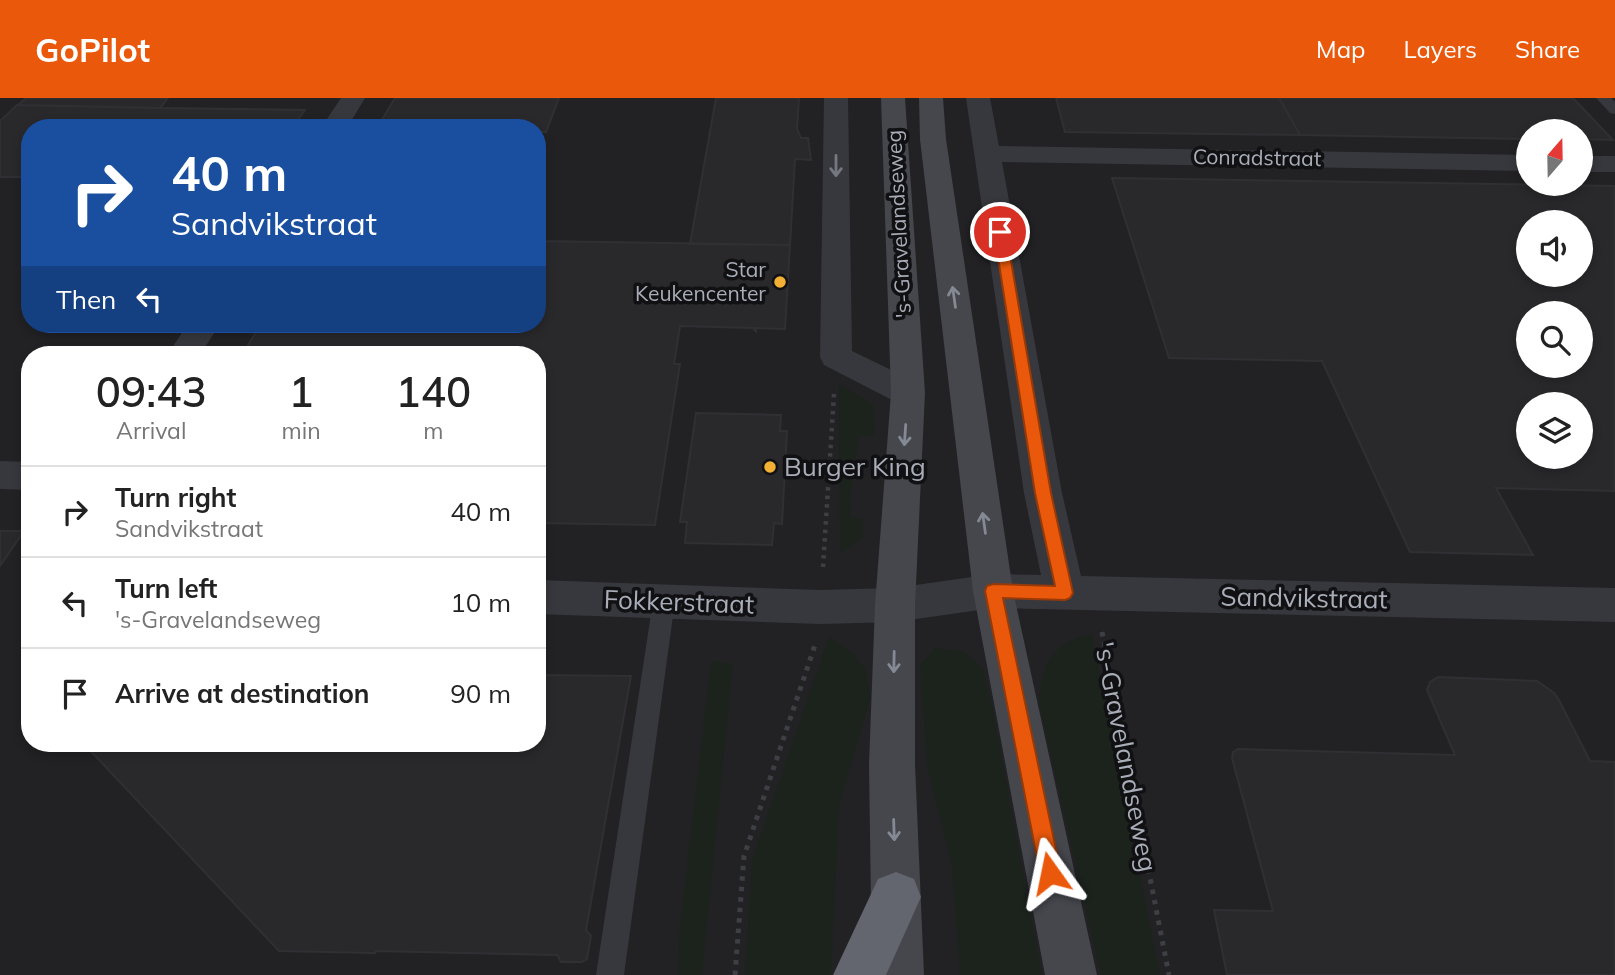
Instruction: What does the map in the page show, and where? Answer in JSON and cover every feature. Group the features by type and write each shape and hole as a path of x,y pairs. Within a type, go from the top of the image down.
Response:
{"highway":[{"path":"859,975 896,897"}],"main road":[{"name":"'s-Gravelandseweg","path":"893,98 908,393 895,605 892,764 898,975"},
{"name":"'s-Gravelandseweg","path":"931,98 933,139 993,591 1071,975"}],"street":[{"path":"340,119 353,98"},
{"path":"836,98 836,357 908,393"},
{"path":"978,98 1043,493 1065,593"},
{"name":"Conradstraat","path":"987,154 1516,163"},
{"path":"1593,164 1615,164"},
{"path":"0,475 21,476"},
{"path":"821,607 895,605 993,591"},
{"name":"Sandvikstraat","path":"993,591 1615,605"},
{"name":"Fokkerstraat","path":"546,597 821,607"}],"lane":[{"path":"1603,98 1615,110"},
{"path":"610,975 664,601"}],"path":[{"path":"735,975 744,856 817,641 836,357"},
{"name":"'s-Gravelandseweg","path":"1065,593 1101,627 1169,975"}],"shaded area":[{"path":"0,98 1615,98 1615,975 0,975"},
{"path":"839,384 873,404 875,437 859,435 850,498 851,518 863,517 863,537 840,554"},
{"path":"1092,634 1160,975 1101,975 1039,703 1042,677 1051,657 1067,643"},
{"path":"829,637 854,654 866,671 871,696 839,806 831,975 745,975 752,860"},
{"path":"935,648 964,651 983,669 1042,975 960,975 952,866 927,767 920,665"},
{"path":"711,661 733,664 702,975 678,975 680,926"}],"building":[{"path":"26,98 168,98 160,108 18,105"},
{"path":"395,98 559,98 546,132 546,119 382,119"},
{"path":"716,98 799,98 797,129 801,138 808,138 811,160 795,159 790,245 690,244"},
{"path":"1056,98 1279,98 1300,135 1065,132"},
{"path":"1279,98 1573,98 1593,119 1516,119 1516,139 1300,135"},
{"path":"17,105 305,110 298,119 21,119 21,177 0,177 0,121"},
{"path":"1593,119 1613,140 1593,139"},
{"path":"1112,178 1516,184 1516,196 1593,196 1593,186 1615,186 1615,491 1496,488 1533,555 1410,552 1322,361 1169,358"},
{"path":"546,241 790,245 785,329 756,328 756,331 753,328 680,326 674,364 680,364 655,525 546,523 546,346 248,346 255,333 546,333"},
{"path":"696,413 781,415 780,431 787,431 782,524 774,523 772,545 685,543 687,522 680,522"},
{"path":"0,531 21,531 21,535 0,566"},
{"path":"546,675 631,676 586,930 591,936 587,959 582,962 561,962 557,955 279,951 92,752 546,752"},
{"path":"1438,677 1537,681 1559,700 1590,761 1615,762 1615,975 1227,975 1214,910 1273,911 1232,758 1233,752 1238,749 1455,755 1427,690 1430,682"}],"place":[{"name":"Star Keukencenter","path":"780,282"},
{"name":"Burger King","path":"770,467"}],"route":[{"path":"1000,232 1043,493 1065,593 993,591 1050,873"}]}
